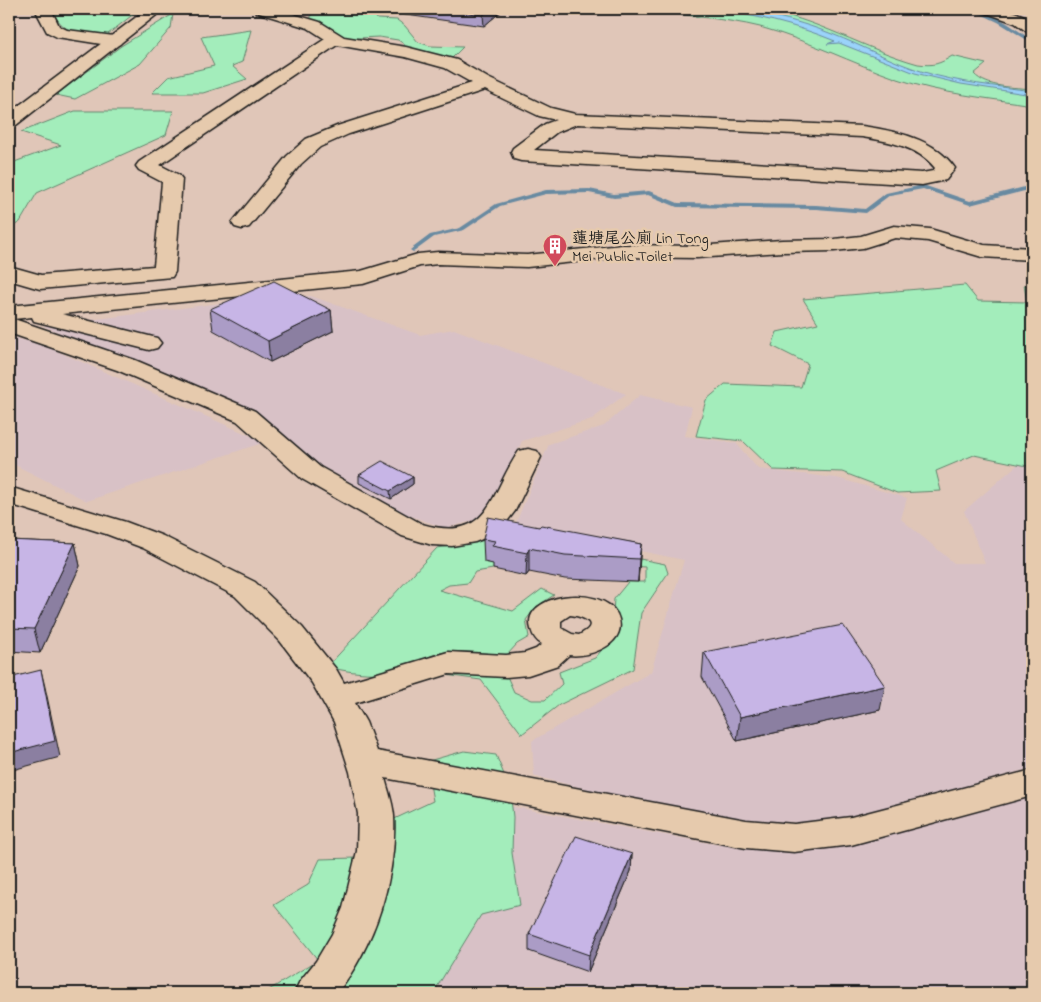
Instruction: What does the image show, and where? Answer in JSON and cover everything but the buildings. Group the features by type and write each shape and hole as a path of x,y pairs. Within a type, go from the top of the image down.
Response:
{"street":[{"path":"46,9 44,11 53,29 63,34 114,41"},
{"path":"9,122 156,9"},
{"path":"261,9 314,25 335,39 406,52 451,64 486,84 546,112 575,119 850,130 883,134 903,139 940,160 945,168 939,176 922,179 521,155 520,152 551,128 575,119"},
{"path":"989,9 1021,20 1032,28"},
{"path":"9,273 40,282 164,272 172,179 146,166 335,39"},
{"path":"242,224 294,160 313,143 343,130 486,84"},
{"path":"14,317 267,286 363,277 418,260 438,258 527,261 622,251 697,252 782,246 834,245 862,242 894,232 930,235 982,252 1032,254"},
{"path":"14,317 149,343"},
{"path":"14,317 246,416 311,473 412,530 432,536 452,537 475,533 489,526 500,511 528,457"},
{"path":"9,495 145,538 245,588 291,634 325,677 350,722 364,761 376,814 375,851 362,908 349,941 330,973 314,993"},
{"path":"336,697 448,663 506,666 528,664 547,657 562,644"},
{"path":"364,761 746,834 794,838 851,831 1032,783"}],"shaded area":[{"path":"275,296 311,296 420,335 454,329 626,394 592,419 522,441 489,517 445,528 408,515 303,456 251,409 43,326"},
{"path":"9,336 45,346 265,442 87,501 9,462"},
{"path":"640,395 692,407 685,436 736,443 758,469 837,478 907,498 901,519 954,563 985,563 964,511 1032,452 1032,768 833,823 713,820 534,776 532,741 651,672 684,560 515,525 549,444 604,426"},
{"path":"1032,796 1032,993 674,993 658,987 653,993 427,993 503,805 719,845 857,844"}],"green space":[{"path":"54,9 140,9 103,38 73,32 62,25 57,19 52,11"},
{"path":"331,9 373,9 377,19 397,20 405,26 418,42 430,46 463,47 451,59 405,50 404,44 398,40 379,37 352,40 325,38 311,19 311,14"},
{"path":"651,9 759,9 800,19 898,58 918,64 936,64 952,56 986,64 974,74 979,79 993,84 1032,89 1032,105 965,95 914,84 881,73 795,38 760,27"},
{"path":"173,14 171,28 140,64 75,99 56,95 121,46"},
{"path":"251,30 242,62 232,66 247,79 203,93 152,93 168,77 214,66 201,37"},
{"path":"75,111 173,111 166,135 37,193 20,222 9,229 9,164 61,145 21,132"},
{"path":"965,285 978,301 1027,302 1024,285 1032,285 1032,467 974,455 936,471 941,491 897,493 842,472 773,470 743,441 696,436 706,400 725,384 801,387 808,364 772,346 777,332 818,323 803,299"},
{"path":"490,539 620,555 665,564 668,573 641,613 633,669 559,705 522,734 481,680 438,674 436,671 506,674 514,692 532,700 545,700 562,684 559,672 595,658 611,639 614,599 628,582 645,582 645,567 613,565 493,569 475,572 468,583 449,585 439,590 513,611 542,589 554,595 536,607 526,620 529,637 517,644 507,655 445,652 406,668 377,673 347,671 327,667 437,548"},
{"path":"464,751 496,755 510,789 513,817 512,853 520,905 481,915 435,993 264,993 318,960 274,905 308,885 320,859 355,858 390,821 433,801 429,778 414,765"}],"water":[{"path":"710,9 726,9 788,19 832,34 900,64 924,72 964,82 1032,91 1032,95 961,84 915,73 839,43 827,44 835,41 789,25 758,17"}],"waterway":[{"path":"972,9 1000,21 1032,42"},
{"path":"413,250 432,236 462,229 498,205 546,192 589,191 614,196 649,193 677,205 816,207 866,211 888,194 923,187 970,203 1032,187"}],"place":[{"name":"蓮塘尾公廁 Lin Tong Mei Public Toilet","path":"555,267"}]}
